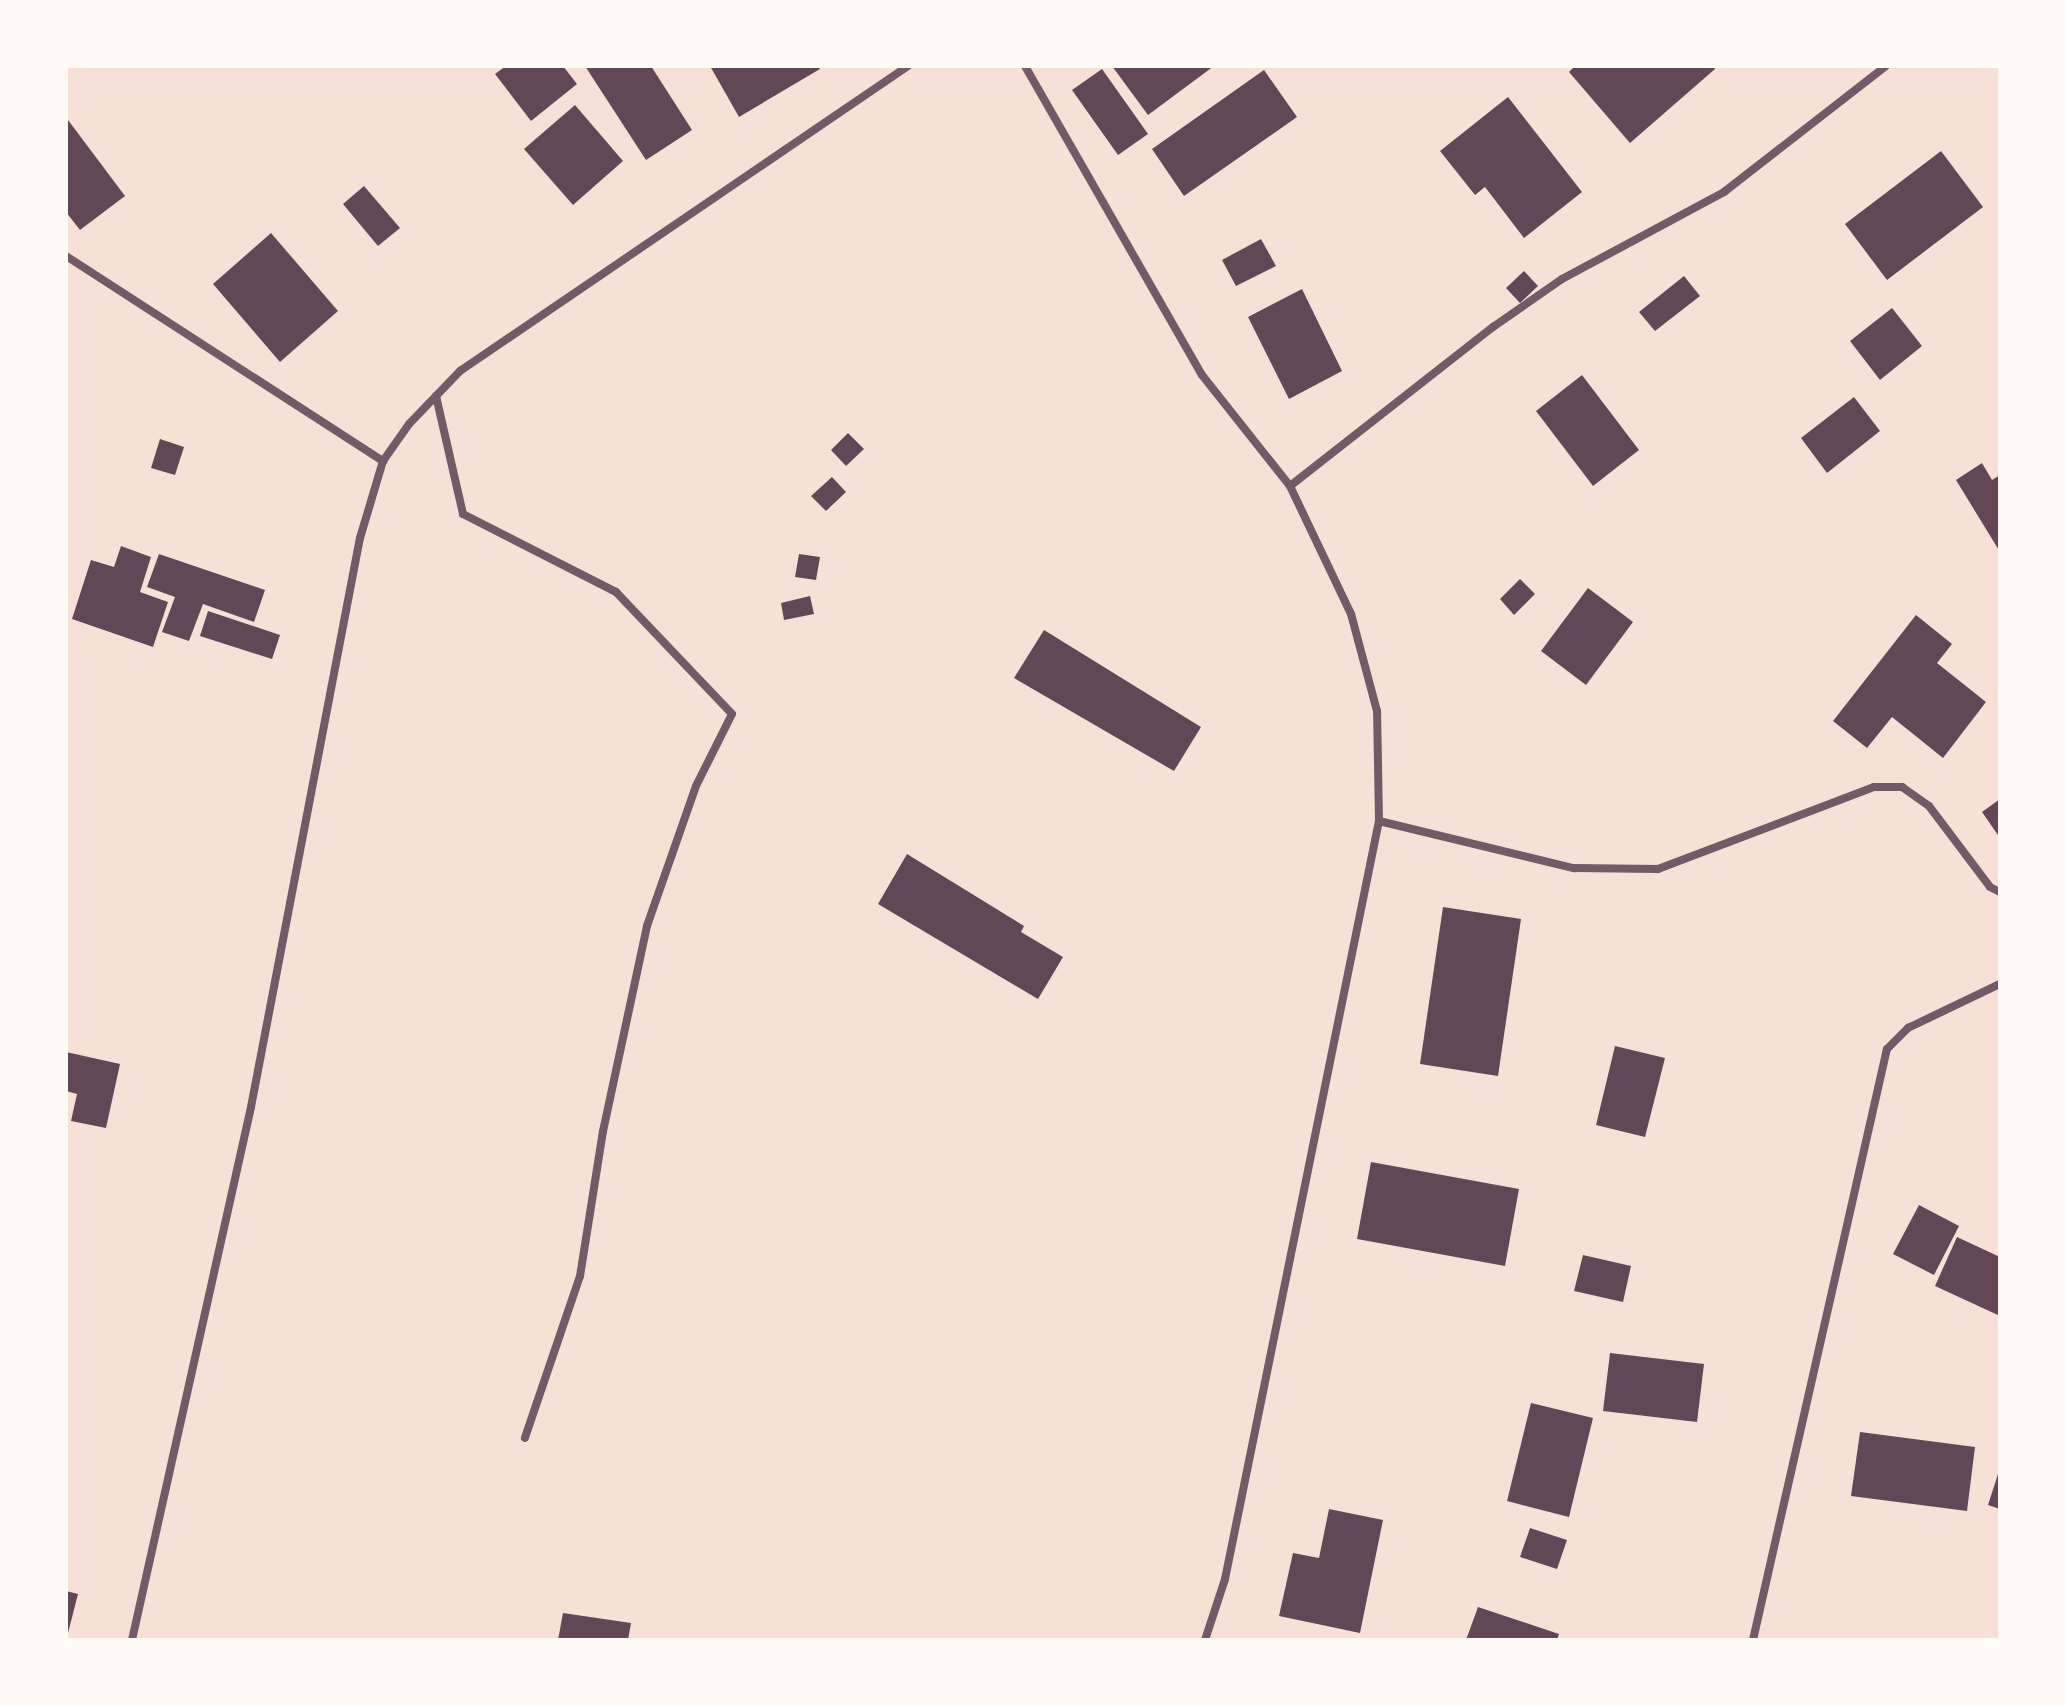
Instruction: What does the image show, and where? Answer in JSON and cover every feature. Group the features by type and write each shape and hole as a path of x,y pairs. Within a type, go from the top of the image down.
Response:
{"street":[{"path":"132,1640 251,1107 360,538 383,461 460,371 908,66"},
{"path":"1025,66 1202,375 1290,486 1351,614 1377,711 1379,821 1225,1579 1205,1640"},
{"path":"1290,486 1493,327 1562,279 1724,192 1886,66"},
{"path":"66,256 383,461"},
{"path":"436,396 463,514 616,592 732,714 696,786 647,926 603,1131 580,1276 525,1438"},
{"path":"1379,821 1574,868 1658,869 1874,787 1902,787 1929,806 1990,887 2000,892"},
{"path":"1753,1640 1887,1049 1908,1028 2000,984"}],"building":[{"path":"506,66 563,66 577,84 531,121 495,74"},
{"path":"585,66 651,66 692,130 646,160"},
{"path":"710,66 818,66 820,69 739,117"},
{"path":"1112,66 1214,66 1148,115"},
{"path":"1575,66 1713,66 1715,69 1630,143 1569,72"},
{"path":"1102,69 1148,134 1118,155 1072,90"},
{"path":"1264,70 1297,117 1184,196 1152,149"},
{"path":"1508,97 1582,192 1524,238 1485,187 1475,195 1440,151"},
{"path":"575,105 623,161 573,205 524,149"},
{"path":"68,120 125,196 80,230 66,212"},
{"path":"1941,151 1983,207 1887,280 1845,224"},
{"path":"364,186 400,228 378,246 343,204"},
{"path":"271,233 338,311 280,362 213,284"},
{"path":"1261,239 1276,266 1236,286 1222,260"},
{"path":"1524,271 1538,286 1520,303 1506,288"},
{"path":"1684,276 1700,296 1655,331 1639,312"},
{"path":"1302,289 1342,371 1289,399 1248,317"},
{"path":"1892,308 1922,346 1880,380 1850,341"},
{"path":"1582,375 1639,450 1593,486 1536,411"},
{"path":"1854,397 1880,431 1827,473 1801,438"},
{"path":"848,433 864,449 846,466 831,450"},
{"path":"160,439 184,447 175,475 151,468"},
{"path":"1982,463 1992,480 2000,475 2000,552 1956,480"},
{"path":"832,477 846,492 826,511 811,496"},
{"path":"121,546 151,557 140,592 168,602 153,647 72,619 91,560 114,567"},
{"path":"159,554 265,590 254,622 203,604 189,641 162,632 175,597 147,587"},
{"path":"799,554 820,557 816,580 795,577"},
{"path":"1520,579 1535,594 1514,615 1500,599"},
{"path":"1588,588 1633,622 1586,685 1541,651"},
{"path":"810,596 814,614 784,620 781,603"},
{"path":"208,611 280,635 272,659 200,636"},
{"path":"1916,615 1952,644 1937,663 1986,702 1943,758 1892,717 1867,748 1833,721"},
{"path":"1044,630 1201,727 1174,771 1014,678"},
{"path":"2000,799 2000,838 1982,812"},
{"path":"907,854 1024,926 1021,932 1063,957 1038,999 878,904"},
{"path":"1443,907 1521,919 1498,1076 1420,1064"},
{"path":"1615,1046 1665,1058 1645,1137 1596,1125"},
{"path":"66,1052 120,1064 106,1128 71,1121 77,1094 66,1091"},
{"path":"1371,1162 1519,1189 1505,1266 1357,1239"},
{"path":"1919,1205 1959,1226 1934,1275 1893,1254"},
{"path":"1957,1237 2000,1257 2000,1316 1935,1286"},
{"path":"1583,1255 1631,1266 1623,1302 1574,1291"},
{"path":"1610,1353 1704,1364 1697,1422 1603,1411"},
{"path":"1531,1403 1593,1418 1569,1517 1507,1501"},
{"path":"1860,1432 1975,1447 1967,1511 1851,1496"},
{"path":"2000,1471 2000,1509 1988,1505"},
{"path":"1329,1509 1383,1520 1360,1633 1279,1616 1293,1553 1319,1558"},
{"path":"1530,1528 1567,1540 1557,1569 1520,1557"},
{"path":"66,1591 78,1594 67,1637 66,1637"},
{"path":"1478,1607 1559,1634 1557,1640 1466,1640"},
{"path":"563,1613 631,1623 628,1640 558,1640"}]}
